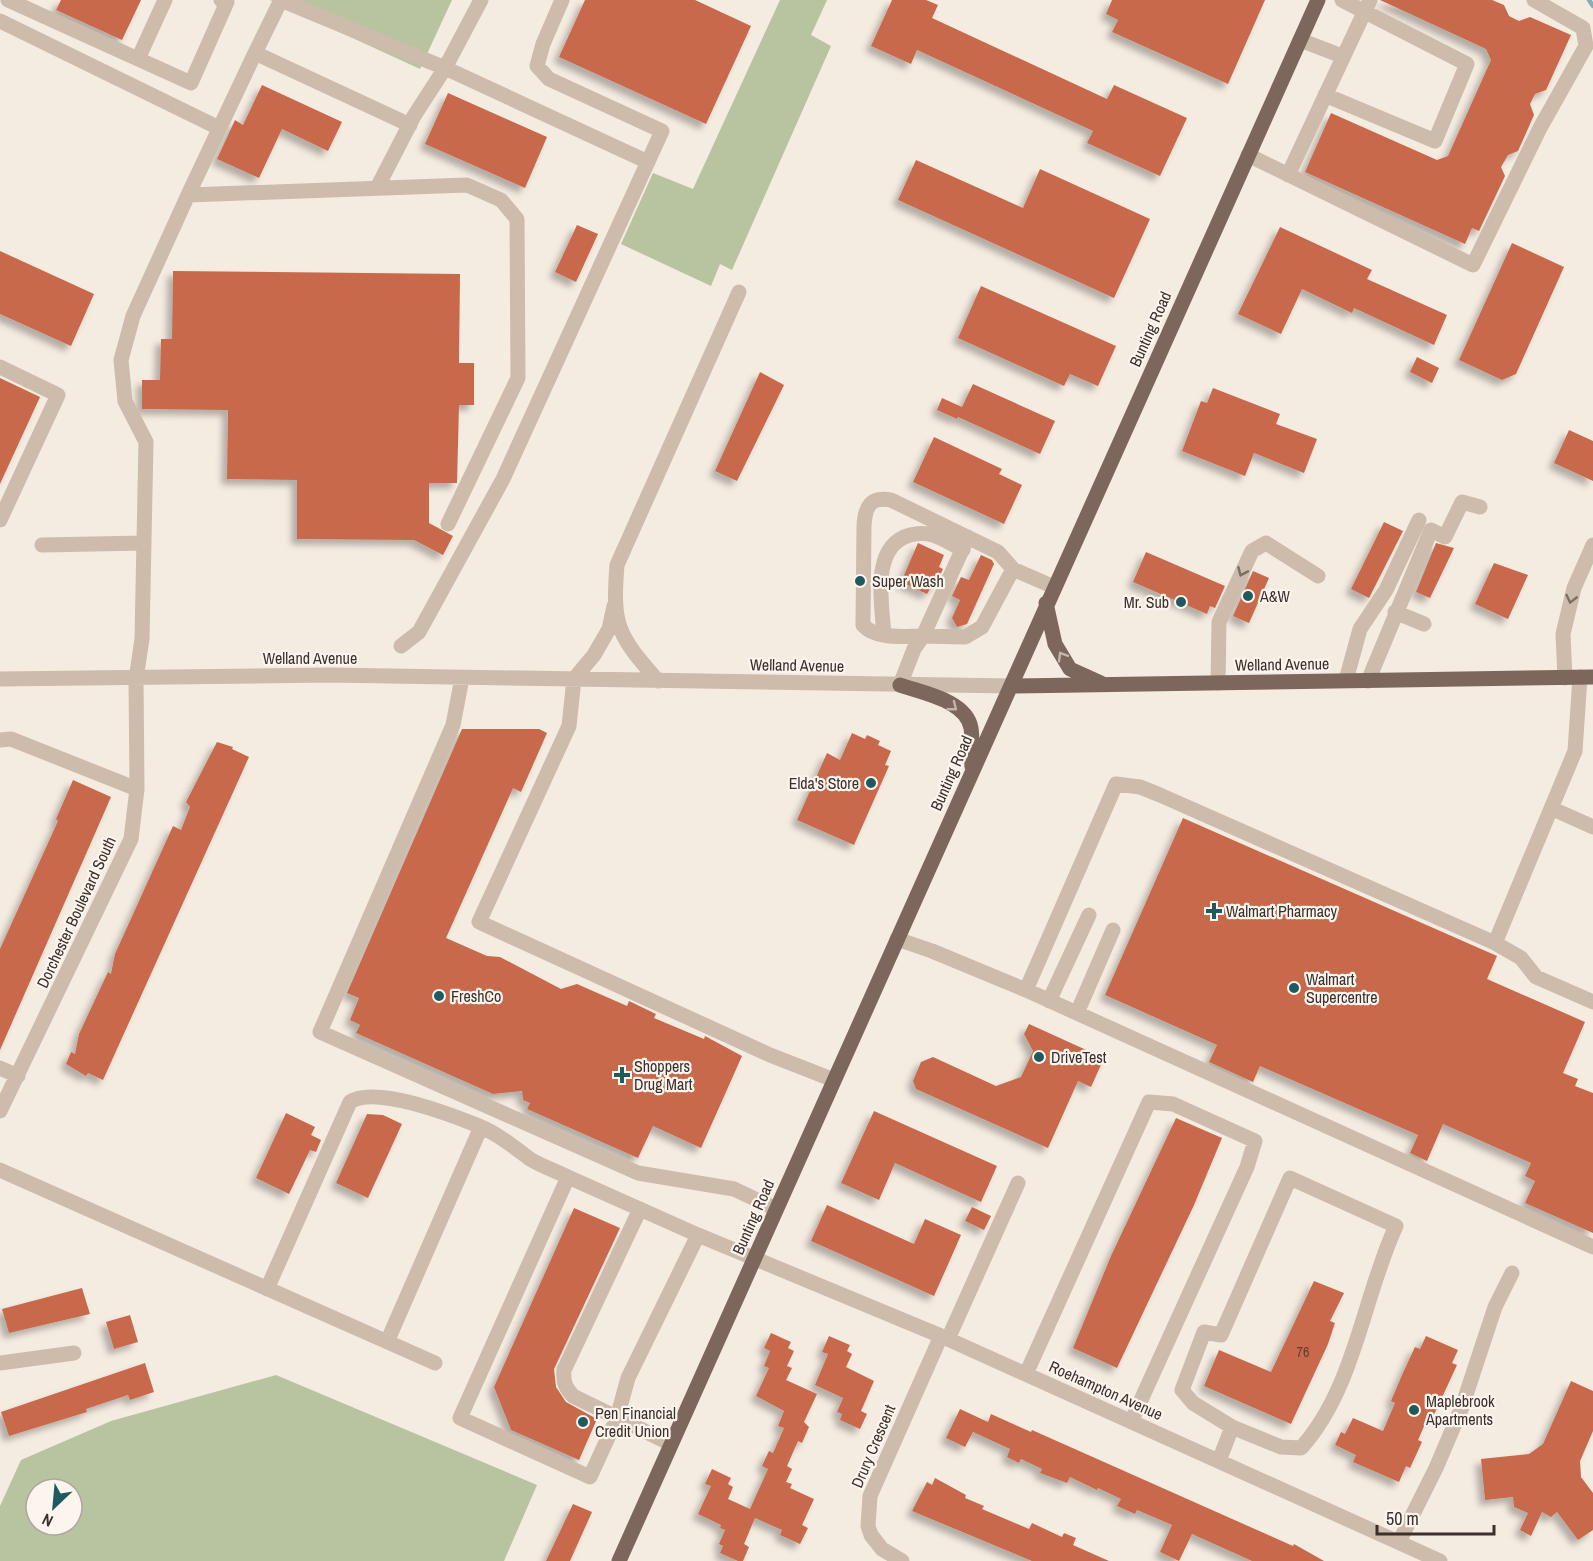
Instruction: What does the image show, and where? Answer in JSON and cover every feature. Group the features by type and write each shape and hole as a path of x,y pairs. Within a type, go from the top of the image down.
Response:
{"main road":[{"name":"Bunting Road","path":"619,1561 1318,0"},
{"path":"1047,603 1055,644 1070,669 1106,685"},
{"name":"Welland Avenue","path":"1011,686 1579,677"},
{"path":"900,685 949,702 965,716 971,726 972,772"}],"street":[{"path":"8,0 32,5 190,83 227,2 221,0"},
{"path":"138,59 165,0"},
{"path":"281,0 445,68 648,162"},
{"name":"Dorchester Boulevard South","path":"0,1112 131,839 137,789 136,679 142,639 146,442 126,401 121,360 133,316 219,128 281,0"},
{"path":"377,188 481,0"},
{"path":"401,646 419,632 503,479 662,131 549,79 537,66 543,44 562,0"},
{"path":"1325,95 1435,141 1467,64 1367,6 1342,0"},
{"path":"1248,155 1473,265 1540,128 1586,46 1583,28 1533,0"},
{"path":"1288,175 1367,6"},
{"path":"0,21 219,128"},
{"path":"1300,40 1342,56"},
{"path":"255,53 410,125"},
{"path":"188,195 467,185 501,200 517,219 518,378 448,524"},
{"path":"739,292 617,565 614,606 609,629 594,655 574,680 569,726 479,922 770,1055 834,1080"},
{"path":"0,367 58,395 0,520"},
{"path":"966,544 891,500 880,498 871,501 865,511 863,625 868,631 884,635 965,637 982,627 1013,569"},
{"path":"1368,681 1431,530 1445,537 1462,502 1480,507"},
{"path":"1346,680 1360,629 1386,590 1419,520"},
{"path":"884,635 880,584 885,556 900,538 918,533 933,535 998,552 1013,569 1054,587"},
{"path":"42,545 144,543"},
{"path":"1218,683 1219,622 1252,551 1266,543 1318,576"},
{"path":"900,685 914,649 923,636 966,544"},
{"path":"1495,943 1575,751 1579,677 1563,634 1574,588 1593,545"},
{"path":"614,606 621,633 634,654 658,681"},
{"path":"1395,612 1424,624"},
{"name":"Welland Avenue","path":"0,679 330,675 1011,686"},
{"path":"462,678 453,725 320,1032 638,1173 734,1189 776,1209"},
{"path":"0,740 11,739 137,789"},
{"path":"1026,990 1116,784 1140,786 1495,943 1521,958 1536,977 1593,1002"},
{"path":"1553,808 1593,827"},
{"path":"1049,1000 1089,915"},
{"path":"1077,1013 1113,930"},
{"path":"897,939 1049,1000 1593,1247"},
{"path":"0,1068 18,1076"},
{"name":"Roehampton Avenue","path":"267,1289 350,1102 358,1097 400,1100 481,1126 532,1160 568,1177 698,1235 944,1337 1440,1561"},
{"path":"1026,1374 1149,1102 1173,1104 1256,1142 1248,1167 1131,1422"},
{"path":"387,1342 481,1126"},
{"path":"0,1170 435,1363"},
{"path":"568,1177 460,1418 590,1477 617,1418 628,1378 698,1235"},
{"path":"1290,1178 1396,1226 1381,1260 1353,1353 1318,1429 1301,1448 1281,1447 1232,1427 1193,1403 1182,1390 1204,1332 1221,1335 1290,1178"},
{"name":"Drury Crescent","path":"902,1561 882,1549 871,1535 868,1526 870,1496 1018,1183"},
{"path":"640,1209 564,1370 565,1386 573,1396 671,1444"},
{"path":"1399,1542 1445,1448 1462,1407 1495,1307 1512,1273"},
{"path":"0,1363 74,1353"},
{"path":"1219,1461 1232,1427"}],"green space":[{"path":"270,0 452,0 420,69"},
{"path":"780,0 827,0 811,35 831,46 732,270 720,264 711,286 621,244 653,173 693,189"},
{"path":"276,1375 537,1485 504,1561 0,1561 0,1506 21,1460 111,1421"}],"building":[{"path":"61,0 141,0 122,40 56,10"},
{"path":"585,0 695,0 751,26 706,124 559,57"},
{"path":"892,0 926,0 938,5 932,18 1107,99 1114,85 1187,118 1160,176 1087,143 1093,131 917,50 911,64 871,46"},
{"path":"1112,0 1265,0 1228,84 1112,32 1118,20 1106,14"},
{"path":"1380,0 1492,0 1504,5 1509,16 1519,21 1530,17 1571,35 1546,90 1535,94 1530,104 1534,115 1518,151 1508,155 1501,167 1505,176 1479,231 1472,228 1465,244 1305,172 1331,113 1437,160 1448,156 1491,60 1486,49"},
{"path":"262,85 342,122 328,151 282,129 259,178 217,159 235,120 243,125"},
{"path":"448,93 547,137 525,188 425,144"},
{"path":"916,160 1023,208 1040,169 1150,219 1114,298 898,200"},
{"path":"577,225 598,234 576,282 555,272"},
{"path":"1280,227 1372,270 1367,279 1447,315 1434,345 1354,308 1352,313 1302,289 1281,334 1238,314"},
{"path":"1512,243 1564,267 1516,374 1502,380 1459,360"},
{"path":"0,251 94,294 71,346 0,314"},
{"path":"173,271 460,274 459,363 474,363 474,405 459,405 457,483 429,483 429,523 453,536 443,555 414,540 297,539 297,480 227,479 228,410 142,409 142,380 160,380 161,339 172,339"},
{"path":"981,286 1116,346 1098,386 1070,374 1064,386 958,338"},
{"path":"1417,357 1439,368 1432,383 1410,372"},
{"path":"760,372 784,385 737,481 715,471"},
{"path":"0,378 40,397 0,484"},
{"path":"973,384 1055,421 1040,454 958,417 957,419 937,410 942,398 962,407"},
{"path":"1213,388 1280,414 1276,424 1317,439 1304,473 1254,453 1245,476 1182,451 1201,401 1207,403"},
{"path":"1569,430 1593,441 1593,481 1554,463"},
{"path":"934,437 1002,469 999,474 1022,485 1004,524 913,482"},
{"path":"1384,522 1403,531 1369,598 1351,589"},
{"path":"918,543 944,555 939,567 943,569 934,588 931,587 927,594 901,582"},
{"path":"1436,543 1454,548 1430,598 1416,592"},
{"path":"1146,552 1225,586 1215,608 1210,606 1207,614 1133,582"},
{"path":"981,555 992,560 994,564 967,624 957,627 952,618 960,600 952,596 961,577 969,580"},
{"path":"1494,563 1528,575 1508,619 1475,604"},
{"name":"A&W","path":"1253,571 1269,578 1249,623 1233,616"},
{"path":"462,729 539,729 547,733 521,792 513,788 446,938 487,956 500,957 561,989 577,984 627,1006 629,1001 656,1014 654,1018 704,1039 705,1036 742,1056 701,1148 653,1126 638,1158 527,1109 530,1103 523,1100 522,1091 493,1094 356,1033 360,1025 350,1020 359,998 347,993"},
{"path":"852,733 865,739 867,735 880,741 878,745 891,751 885,765 889,766 854,845 797,820 827,753 840,760"},
{"path":"217,742 233,747 232,749 249,757 103,1080 88,1073 86,1076 66,1064 71,1052 75,1054 79,1034 108,972 111,974 115,954 173,826 181,830 190,807 186,802"},
{"path":"73,780 111,797 0,1050 0,949 58,821 56,819"},
{"path":"1183,818 1497,956 1487,979 1585,1022 1563,1073 1578,1079 1575,1086 1593,1093 1593,1233 1525,1203 1535,1181 1525,1176 1531,1163 1443,1124 1427,1161 1410,1153 1418,1135 1260,1066 1253,1082 1209,1062 1217,1045 1105,995"},
{"path":"1029,1024 1104,1058 1091,1087 1078,1081 1048,1148 916,1089 913,1081 921,1062 933,1057 996,1086 1021,1077 1033,1051 1024,1034"},
{"path":"874,1111 997,1166 981,1202 895,1163 879,1200 841,1183"},
{"path":"286,1113 315,1127 311,1135 321,1140 316,1152 310,1150 289,1194 256,1178"},
{"path":"367,1114 383,1115 402,1124 368,1198 336,1183"},
{"path":"1176,1118 1222,1138 1194,1205 1117,1368 1073,1348 1111,1256"},
{"path":"827,1205 914,1244 925,1219 961,1235 934,1296 811,1241"},
{"path":"972,1207 991,1216 984,1230 965,1221"},
{"path":"574,1208 620,1228 554,1369 556,1387 566,1402 597,1419 579,1460 511,1430 494,1387"},
{"path":"1314,1281 1344,1293 1330,1321 1335,1323 1328,1344 1291,1424 1204,1386 1219,1350 1271,1372"},
{"path":"82,1288 90,1314 9,1333 2,1309"},
{"path":"130,1315 138,1342 114,1349 106,1322"},
{"path":"771,1333 791,1342 788,1348 794,1351 787,1366 792,1368 786,1380 817,1394 804,1422 809,1427 802,1443 798,1441 787,1466 792,1469 786,1482 792,1484 790,1488 814,1499 802,1525 808,1528 800,1544 780,1535 782,1530 755,1518 744,1544 749,1547 743,1561 738,1561 720,1553 723,1546 719,1544 725,1530 720,1528 721,1525 698,1514 711,1486 705,1484 712,1469 731,1478 728,1484 733,1487 728,1499 750,1509 768,1469 762,1466 769,1451 773,1453 784,1428 778,1426 784,1411 756,1396 769,1368 764,1366 770,1351 764,1348"},
{"path":"829,1336 850,1345 847,1351 852,1354 846,1367 874,1381 861,1411 867,1414 860,1429 840,1420 842,1414 837,1412 843,1398 815,1385 828,1354 822,1352"},
{"name":"Maplebrook Apartments","path":"1426,1336 1458,1350 1452,1363 1457,1365 1432,1419 1428,1417 1418,1440 1422,1442 1410,1468 1406,1466 1399,1482 1353,1462 1356,1455 1335,1445 1341,1432 1345,1434 1353,1418 1383,1431 1395,1403 1391,1401 1402,1375 1415,1347 1420,1349"},
{"path":"145,1363 154,1392 130,1400 128,1395 86,1409 87,1412 9,1436 1,1412"},
{"path":"1571,1381 1593,1391 1593,1431 1580,1461 1581,1477 1593,1493 1593,1530 1578,1540 1557,1512 1551,1517 1542,1512 1531,1536 1520,1530 1528,1513 1514,1507 1513,1497 1485,1500 1481,1459 1529,1454 1543,1444"},
{"path":"960,1409 988,1422 991,1414 1031,1432 1032,1430 1293,1546 1294,1544 1324,1561 1252,1561 1192,1534 1179,1561 1160,1552 1172,1525 1137,1510 1135,1514 1117,1506 1121,1499 1098,1488 1097,1490 1070,1477 1067,1483 1040,1473 1042,1469 1021,1459 1019,1463 1007,1457 1010,1449 973,1432 965,1447 946,1438"},
{"path":"935,1478 966,1495 965,1498 984,1506 982,1509 1029,1529 1032,1523 1062,1537 1064,1533 1076,1538 1073,1545 1109,1561 1032,1561 912,1511 927,1482 932,1485"},
{"path":"573,1504 592,1512 570,1561 546,1561"}],"waterway":[{"path":"1589,0 1593,6"}],"place":[{"name":"Super Wash","path":"860,581"},
{"name":"A&W","path":"1248,596"},
{"name":"Mr. Sub","path":"1181,602"},
{"name":"Elda's Store","path":"871,783"},
{"name":"Walmart Pharmacy","path":"1214,911"},
{"name":"Walmart Supercentre","path":"1294,988"},
{"name":"FreshCo","path":"439,996"},
{"name":"DriveTest","path":"1039,1057"},
{"name":"Shoppers Drug Mart","path":"622,1075"},
{"name":"Maplebrook Apartments","path":"1414,1410"},
{"name":"Pen Financial Credit Union","path":"583,1422"}]}
